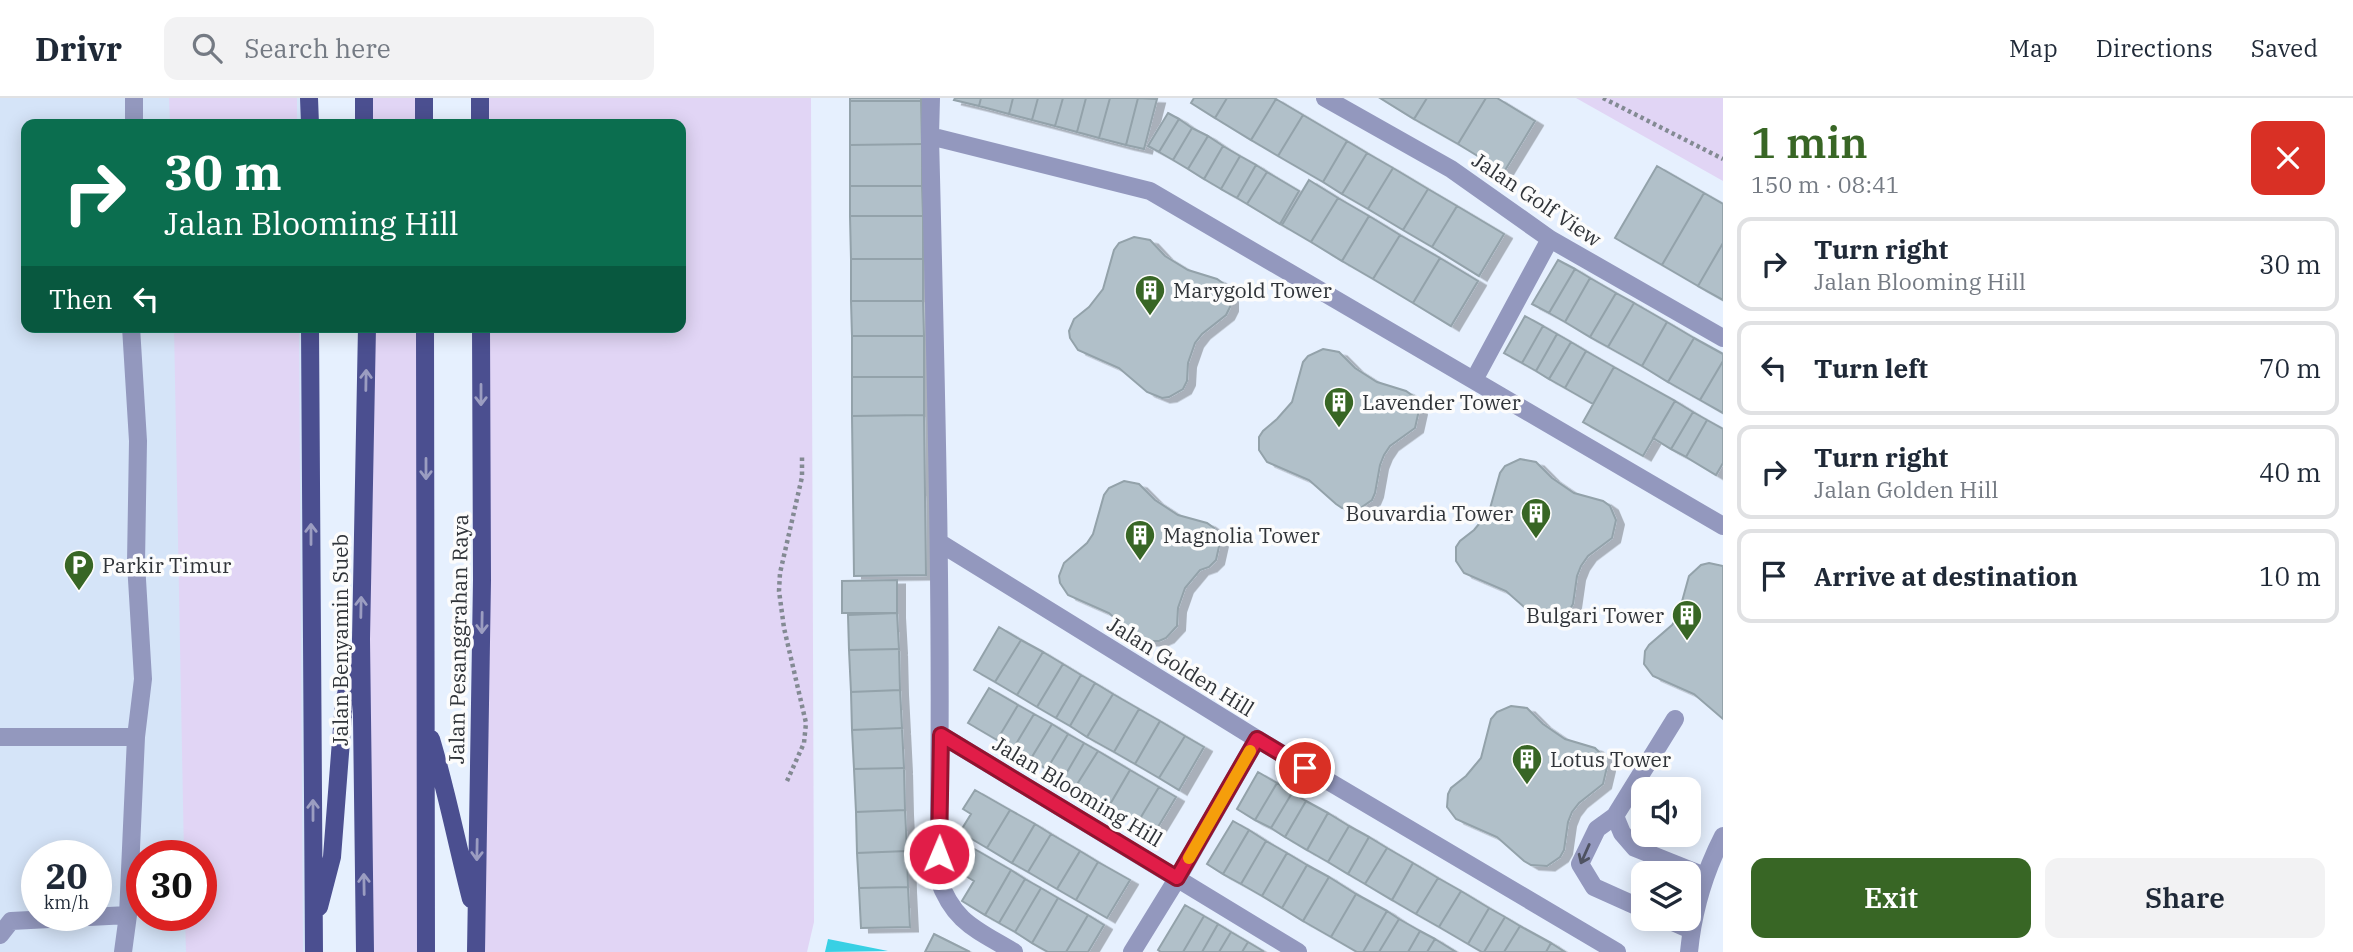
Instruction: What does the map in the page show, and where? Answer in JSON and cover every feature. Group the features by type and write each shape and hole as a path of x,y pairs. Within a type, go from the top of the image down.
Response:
{"main road":[{"path":"309,98 310,119"},
{"path":"424,98 424,119"},
{"path":"480,98 480,119"},
{"path":"363,100 364,119"},
{"path":"310,333 314,952"},
{"name":"Jalan Benyamin Sueb","path":"365,952 361,639 367,333"},
{"path":"425,333 426,952"},
{"name":"Jalan Pesanggrahan Raya","path":"476,952 482,580 481,333"},
{"path":"313,924 332,857 344,702 361,639"},
{"path":"426,723 447,793 476,919"}],"street":[{"path":"134,98 134,119"},
{"path":"932,98 930,136 940,543 941,735 938,878 957,915 1014,952"},
{"name":"Jalan Golf View","path":"1325,98 1451,169 1550,239 1723,338"},
{"path":"930,136 1150,191 1723,526"},
{"path":"1474,380 1550,239"},
{"path":"131,333 138,441 136,563 143,679 136,737 131,840"},
{"name":"Jalan Golden Hill","path":"940,543 1257,739 1617,952"},
{"path":"1631,904 1594,887 1580,864 1597,829 1615,816 1675,719"},
{"name":"Jalan Blooming Hill","path":"941,735 1298,952"},
{"path":"0,737 136,737"},
{"path":"1132,952 1257,739"},
{"path":"1615,816 1622,834 1635,848 1712,872"},
{"path":"1701,896 1723,836"},
{"path":"0,935 11,921 126,915"},
{"path":"123,952 126,930"},
{"path":"1689,952 1691,931"}],"path":[{"path":"1602,98 1723,159"},
{"path":"788,781 804,743 806,723 784,628 779,592 780,573 802,477 802,454"}],"shaded area":[{"path":"0,98 309,98 309,119 21,119 21,333 309,333 309,952 0,952"},
{"path":"169,98 297,98 297,119 170,119"},
{"path":"364,98 424,98 424,119 364,119"},
{"path":"477,98 811,98 814,922 807,952 476,952 476,333 686,333 686,119 477,119"},
{"path":"1576,98 1723,98 1723,181"},
{"path":"174,333 299,333 303,952 186,952 185,931 217,931 217,840 184,840"},
{"path":"366,333 425,333 426,952 365,952"}],"water":[{"path":"828,939 888,951 825,952"}],"building":[{"path":"850,98 921,98 921,101 850,101"},
{"path":"981,98 979,106 954,100"},
{"path":"981,98 1013,98 1009,114 979,106"},
{"path":"1013,98 1038,98 1032,120 1009,114"},
{"path":"1038,98 1063,98 1055,126 1032,120"},
{"path":"1063,98 1086,98 1077,132 1055,126"},
{"path":"1086,98 1110,98 1099,138 1077,132"},
{"path":"1110,98 1138,98 1126,145 1099,138"},
{"path":"1138,98 1157,99 1144,149 1126,145"},
{"path":"1194,98 1227,98 1215,118 1191,103"},
{"path":"1227,98 1276,99 1251,140 1215,118"},
{"path":"1380,98 1427,98 1414,119"},
{"path":"1427,98 1486,98 1458,144 1414,119"},
{"path":"1486,98 1497,98 1535,121 1504,172 1458,144"},
{"path":"1276,99 1303,115 1278,156 1251,140"},
{"path":"850,101 921,101 922,144 850,145"},
{"path":"1168,113 1179,119 1159,152 1148,146"},
{"path":"1303,115 1347,141 1323,182 1278,156"},
{"path":"1179,119 1192,128 1173,160 1159,152"},
{"path":"1192,128 1208,136 1188,169 1173,160"},
{"path":"1208,136 1223,146 1204,179 1188,169"},
{"path":"1347,141 1367,153 1342,194 1323,182"},
{"path":"922,144 922,186 850,186 850,145"},
{"path":"1223,146 1240,156 1221,189 1204,179"},
{"path":"1367,153 1393,168 1368,209 1342,194"},
{"path":"1240,156 1256,165 1237,198 1221,189"},
{"path":"1256,165 1267,172 1247,204 1237,198"},
{"path":"1657,166 1704,193 1662,265 1615,238"},
{"path":"1393,168 1428,189 1403,230 1368,209"},
{"path":"1267,172 1299,191 1280,224 1247,204"},
{"path":"1309,180 1338,198 1311,242 1282,225"},
{"path":"850,186 922,186 923,216 850,216"},
{"path":"1428,189 1457,206 1432,247 1403,230"},
{"path":"1704,193 1723,204 1723,243 1698,286 1662,265"},
{"path":"1338,198 1369,216 1342,261 1311,242"},
{"path":"1457,206 1504,234 1479,276 1432,247"},
{"path":"850,216 923,216 923,259 851,259"},
{"path":"1369,216 1400,235 1373,279 1342,261"},
{"path":"1400,235 1440,258 1413,303 1373,279"},
{"name":"Marygold Tower","path":"1134,237 1150,240 1165,256 1188,270 1217,279 1224,284 1230,298 1226,315 1195,343 1183,389 1169,397 1162,398 1147,392 1119,368 1078,350 1070,338 1069,331 1074,319 1089,307 1103,289 1114,250 1119,243"},
{"path":"1723,243 1723,300 1698,286"},
{"path":"1440,258 1478,281 1451,326 1413,303"},
{"path":"851,259 923,259 923,301 851,301"},
{"path":"1558,260 1575,269 1549,313 1532,304"},
{"path":"1575,269 1590,278 1565,322 1549,313"},
{"path":"1590,278 1616,293 1590,337 1565,322"},
{"path":"1616,293 1634,303 1608,347 1590,337"},
{"path":"851,301 923,301 924,336 852,336"},
{"path":"1634,303 1667,322 1642,366 1608,347"},
{"path":"1525,316 1543,326 1522,363 1504,353"},
{"path":"1667,322 1694,338 1668,382 1642,366"},
{"path":"1543,326 1557,334 1536,371 1522,363"},
{"path":"1557,334 1571,342 1549,379 1536,371"},
{"path":"852,336 924,336 924,377 852,377"},
{"path":"1694,338 1723,354 1723,361 1700,400 1668,382"},
{"path":"1571,342 1586,351 1565,388 1549,379"},
{"name":"Lavender Tower","path":"1323,349 1339,352 1355,368 1377,382 1406,391 1413,396 1419,410 1415,428 1390,446 1384,455 1372,500 1359,509 1342,508 1309,480 1267,462 1259,450 1259,437 1263,431 1292,402 1303,362 1308,356"},
{"path":"1586,351 1614,367 1593,404 1565,388"},
{"path":"1723,361 1723,413 1700,400"},
{"path":"1614,367 1675,401 1643,456 1583,422"},
{"path":"852,377 924,377 924,415 852,416"},
{"path":"1675,401 1693,412 1671,449 1653,438"},
{"path":"1693,412 1707,420 1686,457 1671,449"},
{"path":"924,415 926,575 854,576 852,416"},
{"path":"1707,420 1723,429 1723,463 1716,475 1686,457"},
{"name":"Bouvardia Tower","path":"1520,459 1536,462 1552,478 1574,493 1603,501 1610,506 1616,520 1612,538 1588,556 1581,566 1569,611 1556,620 1539,619 1506,591 1464,573 1456,561 1456,547 1460,541 1474,530 1489,512 1500,473 1505,466"},
{"name":"Magnolia Tower","path":"1124,481 1139,484 1155,500 1178,515 1207,523 1214,528 1220,542 1216,560 1209,567 1200,570 1185,588 1178,608 1177,626 1166,638 1159,641 1144,641 1136,637 1109,613 1068,595 1060,583 1059,576 1064,563 1087,543 1093,534 1104,495 1109,488"},
{"name":"Bulgari Tower","path":"1709,563 1723,566 1723,719 1694,694 1653,676 1644,664 1645,651 1649,645 1672,625 1678,616 1689,576 1701,565"},
{"path":"897,580 897,613 842,613 842,581"},
{"path":"897,613 899,649 849,650 848,615"},
{"path":"999,627 1021,640 995,682 974,670"},
{"path":"1021,640 1043,652 1017,695 995,682"},
{"path":"899,649 900,690 851,692 849,650"},
{"path":"1043,652 1063,664 1037,707 1017,695"},
{"path":"1063,664 1081,675 1056,718 1037,707"},
{"path":"1081,675 1095,683 1070,726 1056,718"},
{"path":"1095,683 1113,694 1087,737 1070,726"},
{"path":"989,688 1018,705 997,740 968,723"},
{"path":"900,690 902,728 852,730 851,692"},
{"path":"1113,694 1139,709 1114,752 1087,737"},
{"path":"1018,705 1034,714 1013,749 997,740"},
{"name":"Lotus Tower","path":"1511,706 1527,708 1543,724 1565,739 1595,748 1606,759 1603,784 1572,812 1564,850 1560,857 1547,866 1531,865 1524,861 1497,837 1456,819 1447,807 1451,788 1466,776 1481,758 1491,719 1497,712"},
{"path":"1139,709 1160,721 1135,764 1114,752"},
{"path":"1034,714 1052,724 1030,760 1013,749"},
{"path":"1160,721 1185,736 1159,778 1135,764"},
{"path":"1052,724 1068,734 1047,769 1030,760"},
{"path":"902,728 904,768 854,769 852,730"},
{"path":"1068,734 1084,743 1063,779 1047,769"},
{"path":"1185,736 1204,747 1179,790 1159,778"},
{"path":"1084,743 1098,751 1076,786 1063,779"},
{"path":"1098,751 1130,770 1109,806 1076,786"},
{"path":"904,768 905,810 856,812 854,769"},
{"path":"1130,770 1159,787 1138,822 1109,806"},
{"path":"1258,772 1277,783 1255,820 1237,809"},
{"path":"1277,783 1292,793 1271,828 1255,820"},
{"path":"1159,787 1176,797 1155,832 1138,822"},
{"path":"975,790 1010,810 987,848 960,832 971,814 963,809"},
{"path":"1292,793 1306,801 1285,837 1271,828"},
{"path":"1306,801 1328,813 1307,850 1285,837"},
{"path":"905,810 907,851 857,853 856,812"},
{"path":"1010,810 1035,824 1012,863 987,848"},
{"path":"1328,813 1349,826 1328,862 1307,850"},
{"path":"1233,821 1249,830 1223,874 1207,864"},
{"path":"1035,824 1051,834 1028,872 1012,863"},
{"path":"1349,826 1369,837 1348,874 1328,862"},
{"path":"1249,830 1266,841 1241,884 1223,874"},
{"path":"1051,834 1080,851 1057,889 1028,872"},
{"path":"1369,837 1387,848 1365,884 1348,874"},
{"path":"1266,841 1287,853 1262,896 1241,884"},
{"path":"971,847 1011,870 985,915 962,901 974,881 964,875 968,868 960,864"},
{"path":"1387,848 1413,863 1392,900 1365,884"},
{"path":"907,851 908,887 859,888 857,853"},
{"path":"1080,851 1098,862 1076,900 1057,889"},
{"path":"1287,853 1307,865 1282,908 1262,896"},
{"path":"1098,862 1130,880 1107,918 1076,900"},
{"path":"1413,863 1438,878 1416,914 1392,900"},
{"path":"1307,865 1329,877 1303,921 1282,908"},
{"path":"1011,870 1025,879 999,923 985,915"},
{"path":"1329,877 1356,894 1331,937 1303,921"},
{"path":"1438,878 1461,891 1439,927 1416,914"},
{"path":"1025,879 1041,888 1015,932 999,923"},
{"path":"908,887 910,927 861,928 859,888"},
{"path":"1041,888 1058,898 1032,943 1015,932"},
{"path":"1461,891 1489,908 1468,944 1439,927"},
{"path":"1356,894 1387,911 1363,952 1357,952 1331,937"},
{"path":"1058,898 1088,915 1066,952 1048,952 1032,943"},
{"path":"1185,905 1204,916 1183,952 1161,952 1158,950"},
{"path":"1489,908 1505,917 1482,952 1468,944"},
{"path":"1387,911 1399,919 1379,952 1363,952"},
{"path":"1088,915 1104,925 1088,952 1066,952"},
{"path":"1204,916 1218,924 1202,952 1183,952"},
{"path":"1505,917 1520,926 1504,952 1484,952"},
{"path":"1399,919 1420,931 1408,952 1379,952"},
{"path":"1218,924 1231,932 1219,952 1202,952"},
{"path":"1520,926 1551,943 1546,952 1504,952"},
{"path":"1420,931 1435,939 1427,952 1408,952"},
{"path":"1231,932 1248,942 1242,952 1219,952"},
{"path":"934,934 970,952 925,952"},
{"path":"1435,939 1456,952 1427,952"},
{"path":"1248,942 1263,951 1263,952 1242,952"},
{"path":"1551,943 1565,952 1546,952"}],"slow traffic":[{"path":"1189,858 1250,751"}],"place":[{"name":"Marygold Tower","path":"1150,317"},
{"name":"Lavender Tower","path":"1339,429"},
{"name":"Bouvardia Tower","path":"1536,540"},
{"name":"Magnolia Tower","path":"1140,562"},
{"name":"Parkir Timur","path":"79,592"},
{"name":"Bulgari Tower","path":"1687,642"},
{"name":"Lotus Tower","path":"1527,786"}],"route":[{"path":"939,854 941,735 1177,878 1257,739 1305,768"}]}
